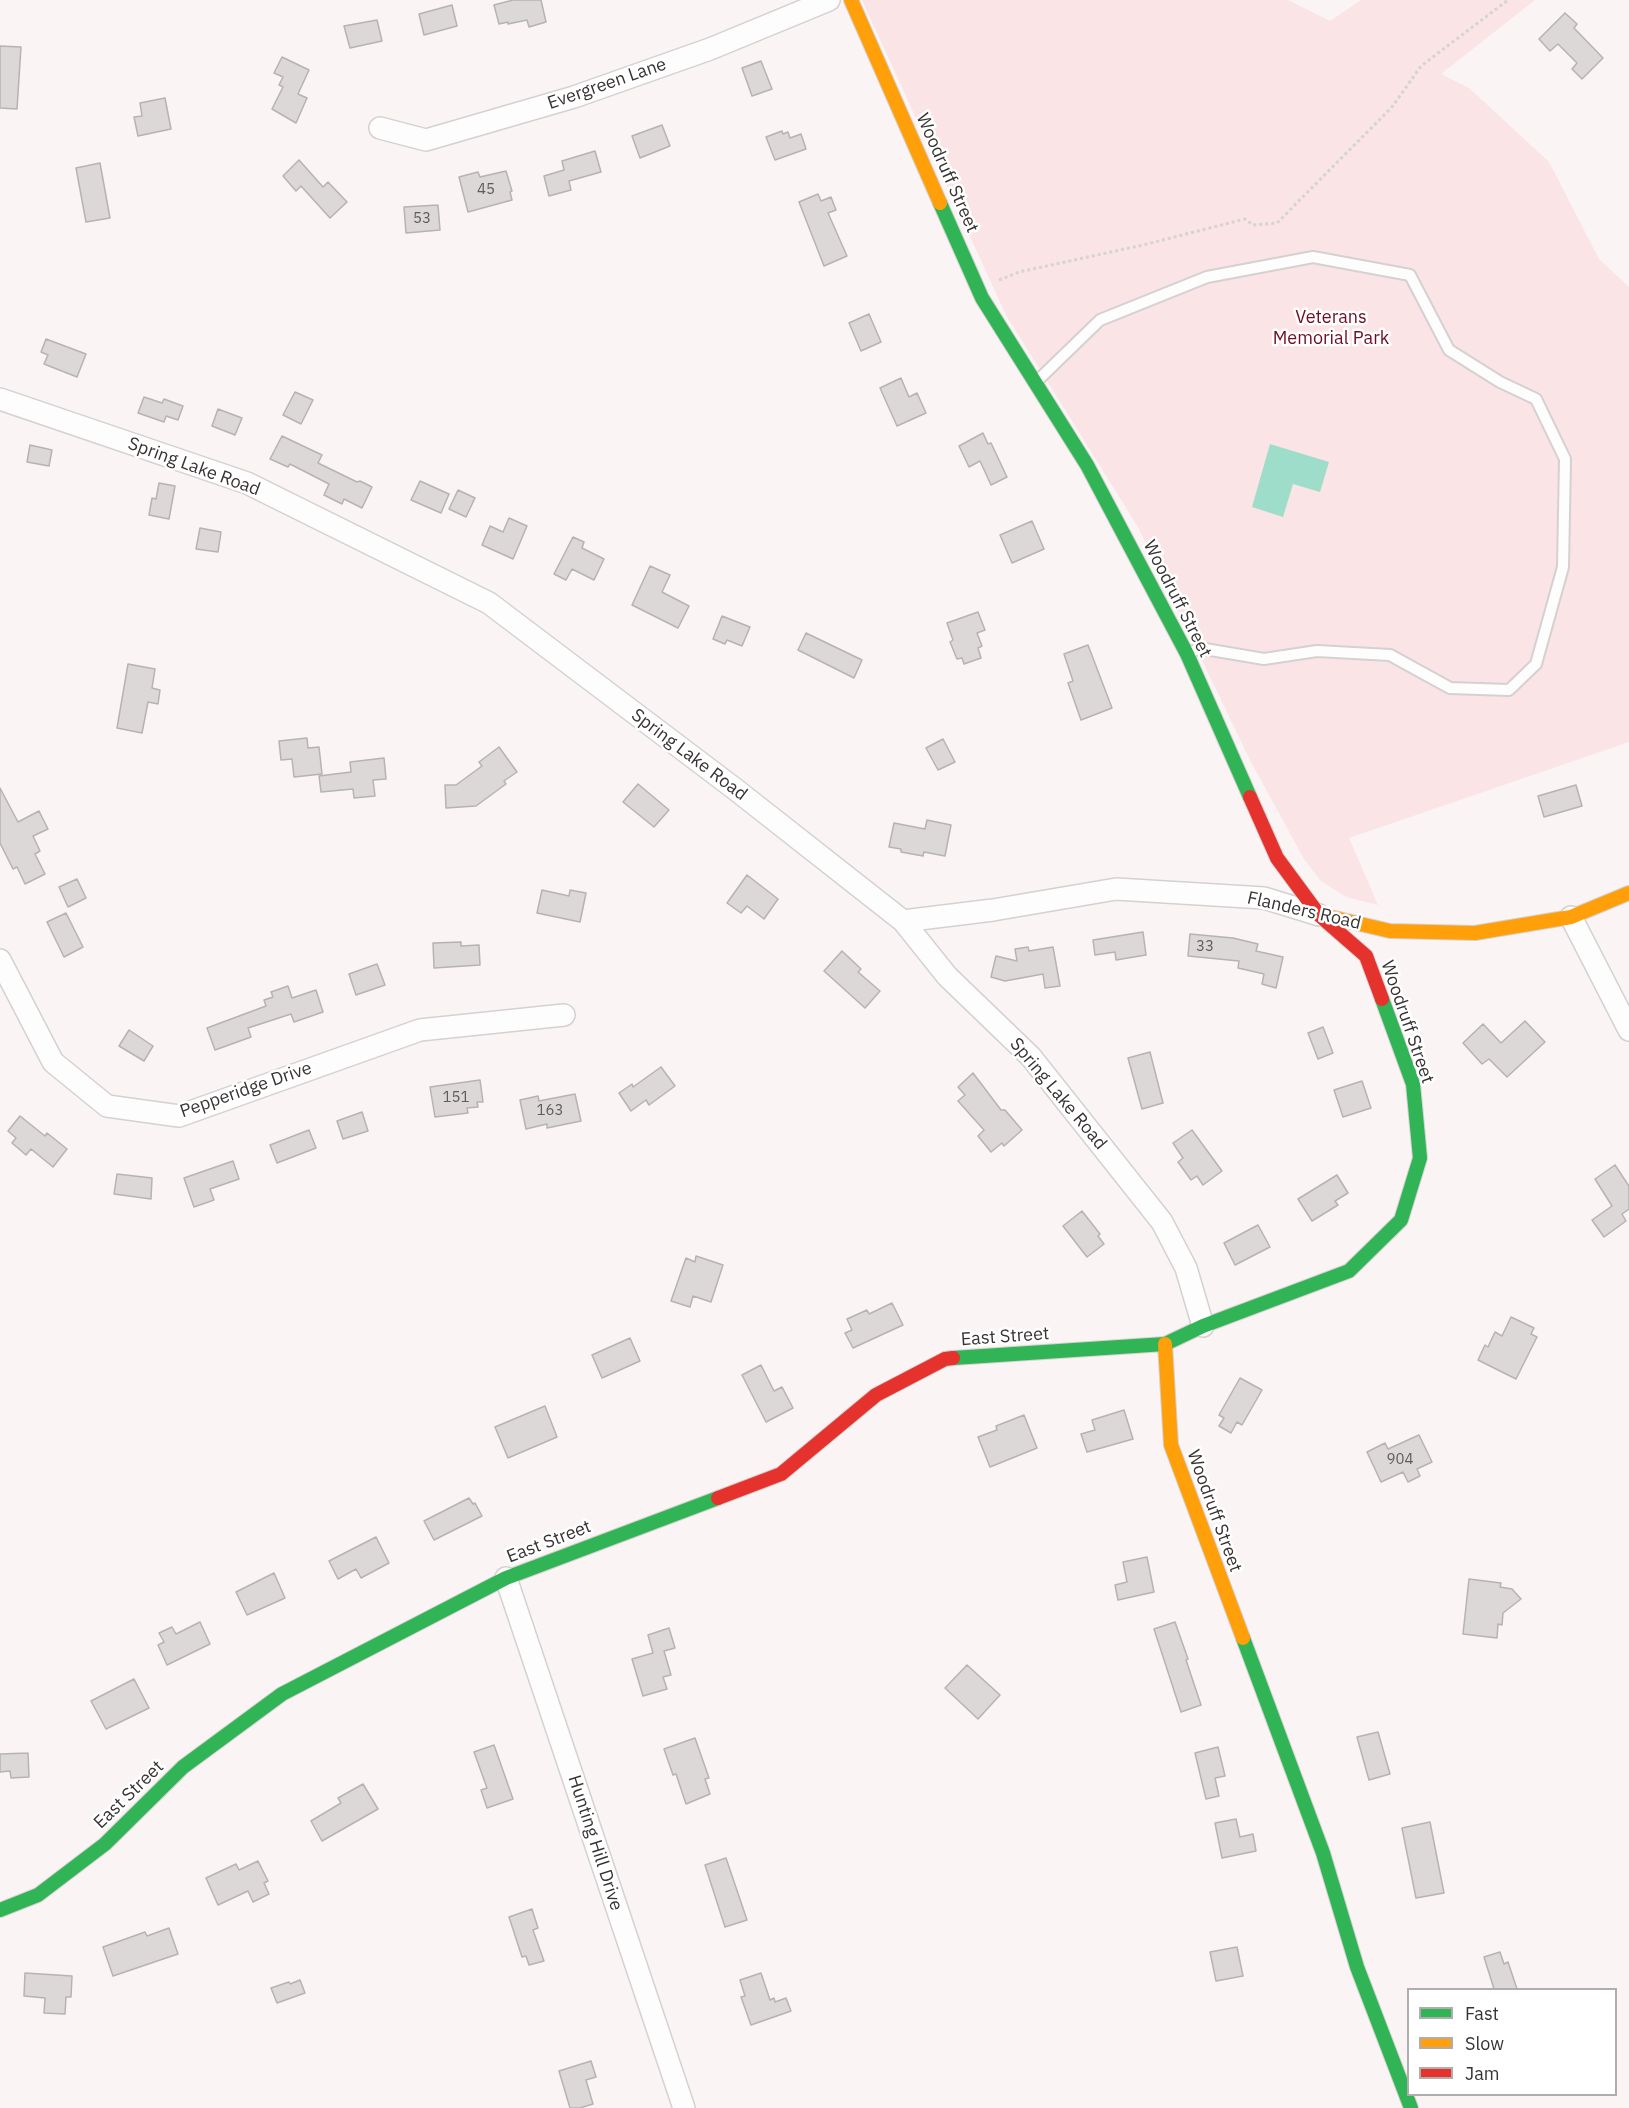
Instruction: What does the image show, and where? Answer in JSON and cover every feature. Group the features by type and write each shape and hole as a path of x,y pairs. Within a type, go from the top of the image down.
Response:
{"street":[{"name":"Evergreen Lane","path":"380,128 426,140 584,94 711,49 829,0"},
{"name":"Woodruff Street","path":"851,0 978,288 1087,465 1186,654 1277,858 1319,915 1366,957 1413,1084 1420,1158 1401,1220 1349,1271 1203,1326 1165,1344 1170,1445 1323,1853 1357,1967 1411,2108"},
{"name":"Spring Lake Road","path":"0,399 247,483 489,603 725,782 903,921 946,976 1031,1057 1162,1222 1186,1268 1203,1326"},
{"name":"Flanders Road","path":"903,921 993,910 1116,888 1264,898 1319,915 1390,931 1475,933 1571,917 1629,893"},
{"path":"1571,917 1629,1030"},
{"name":"Pepperidge Drive","path":"0,960 53,1062 106,1106 178,1116 420,1030 564,1015"},
{"name":"East Street","path":"0,1910 38,1895 89,1857 183,1767 282,1694 506,1578 781,1473 876,1395 945,1359 1165,1344"},
{"name":"Hunting Hill Drive","path":"506,1578 684,2108"}],"lane":[{"path":"1035,382 1100,320 1207,277 1313,257 1410,275 1449,350 1500,382 1536,399 1564,459 1563,567 1536,664 1509,690 1450,688 1390,655 1317,651 1264,658 1199,648 1186,654"}],"path":[{"path":"978,288 1019,272 1245,219 1253,225 1277,223 1392,107 1421,66 1508,0"}],"green space":[{"name":"Veterans Memorial Park","path":"862,0 1288,0 1330,21 1361,0 1535,0 1441,74 1469,88 1549,162 1599,259 1629,287 1629,742 1349,838 1378,905 1346,897 1321,881 1304,859 1250,760 1138,527 1006,315"}],"shaded area":[{"path":"1270,444 1329,462 1320,492 1293,484 1283,517 1252,507"}],"building":[{"path":"513,0 541,0 546,22 529,27 527,20 499,24 494,5"},
{"path":"452,5 457,26 424,35 419,14"},
{"path":"1565,13 1577,24 1574,28 1603,58 1582,79 1572,69 1577,63 1558,44 1550,51 1539,39"},
{"path":"377,20 382,41 350,48 344,26"},
{"path":"0,46 21,47 17,109 0,108"},
{"path":"282,57 309,70 298,94 307,98 296,123 272,109 283,87 279,85 283,77 274,73"},
{"path":"761,61 772,89 752,96 742,68"},
{"path":"165,98 171,129 138,136 134,117 142,116 140,103"},
{"path":"662,125 670,146 640,158 632,136"},
{"path":"782,131 783,134 788,132 790,138 801,134 806,149 775,160 766,137"},
{"path":"595,151 601,172 569,181 571,190 549,196 544,176 564,170 562,161"},
{"path":"299,160 323,187 328,182 347,202 330,218 301,186 296,191 283,176"},
{"path":"100,163 110,218 86,222 76,168"},
{"path":"506,171 512,191 510,192 512,200 468,212 459,177 478,172 480,177"},
{"path":"818,194 821,201 831,197 836,210 828,213 847,256 824,266 799,202"},
{"path":"438,205 440,230 406,233 404,207"},
{"path":"869,314 881,342 861,351 849,323"},
{"path":"46,339 86,354 77,377 44,364 48,355 41,352"},
{"path":"901,378 909,397 917,393 926,413 897,426 880,388"},
{"path":"295,392 313,400 301,424 283,415"},
{"path":"144,397 162,403 164,399 183,406 178,420 166,416 164,422 138,413"},
{"path":"218,409 242,418 235,435 212,426"},
{"path":"983,433 988,444 991,443 1007,477 991,485 980,461 969,467 959,446"},
{"path":"282,436 322,455 318,463 372,487 362,508 344,499 342,504 324,495 329,484 290,464 288,467 270,459"},
{"path":"30,445 52,450 49,466 27,462"},
{"path":"420,481 449,494 441,513 411,500"},
{"path":"159,483 175,486 169,519 149,515 152,498 156,499"},
{"path":"458,490 475,498 466,517 449,509"},
{"path":"509,518 527,526 513,559 482,545 490,526 503,532"},
{"path":"1032,521 1044,549 1012,563 1000,535"},
{"path":"200,528 221,532 218,552 196,549"},
{"path":"573,537 584,542 582,548 604,559 594,580 572,569 566,580 554,574"},
{"path":"650,566 670,575 662,592 689,606 678,628 632,605"},
{"path":"978,612 985,630 977,633 982,646 978,648 981,658 964,664 962,658 957,659 950,642 953,640 947,623"},
{"path":"722,616 750,627 742,646 727,640 725,644 713,639"},
{"path":"806,633 862,660 854,678 798,650"},
{"path":"1088,645 1112,708 1081,720 1068,683 1073,681 1064,654"},
{"path":"128,664 155,669 152,688 160,690 158,704 148,702 142,733 117,728"},
{"path":"307,738 308,748 319,747 322,774 294,777 292,759 281,760 279,741"},
{"path":"943,739 955,762 938,770 926,748"},
{"path":"499,747 517,772 504,781 506,784 476,806 446,808 445,785 456,785 482,766 479,762"},
{"path":"384,758 386,779 373,780 375,796 354,798 353,789 321,792 319,776 351,772 350,762"},
{"path":"638,784 669,810 654,827 623,802"},
{"path":"1576,785 1582,806 1544,817 1538,796"},
{"path":"0,788 18,822 39,811 48,829 33,836 40,851 35,854 45,874 25,884 17,867 13,869 0,843"},
{"path":"927,820 951,825 945,856 924,852 923,856 889,847 894,823 925,829"},
{"path":"747,875 778,899 764,919 747,906 741,913 727,903"},
{"path":"77,879 86,898 68,907 59,887"},
{"path":"542,890 569,896 570,890 586,893 580,922 537,913"},
{"path":"66,913 83,947 64,957 47,922"},
{"path":"1143,932 1146,955 1116,960 1115,952 1095,955 1093,940"},
{"path":"1190,934 1233,938 1258,944 1256,951 1283,957 1276,988 1262,984 1264,974 1238,968 1239,961 1188,956"},
{"path":"461,942 461,946 479,945 480,965 434,968 433,943"},
{"path":"1028,947 1029,951 1053,947 1060,986 1045,988 1043,974 1005,981 991,977 996,956 1017,961 1015,949"},
{"path":"842,951 861,969 858,972 880,991 865,1008 824,971"},
{"path":"377,964 385,985 356,995 349,974"},
{"path":"288,986 292,998 316,990 323,1012 294,1022 291,1014 248,1028 251,1037 215,1050 207,1028 266,1006 264,1000 273,997 271,992"},
{"path":"1525,1021 1545,1042 1507,1077 1489,1059 1482,1064 1463,1043 1483,1024 1501,1043"},
{"path":"1323,1027 1333,1053 1318,1059 1308,1033"},
{"path":"129,1030 153,1046 144,1061 119,1046"},
{"path":"1150,1052 1163,1103 1142,1109 1128,1058"},
{"path":"661,1067 675,1086 649,1105 646,1100 631,1111 619,1093 632,1084 633,1087"},
{"path":"973,1073 1001,1110 1005,1110 1022,1130 1004,1146 1002,1143 991,1152 978,1136 984,1130 958,1101 965,1095 958,1087"},
{"path":"480,1080 483,1102 477,1102 478,1107 467,1108 468,1113 435,1117 430,1087"},
{"path":"1362,1081 1371,1108 1343,1117 1334,1090"},
{"path":"575,1094 581,1121 547,1128 547,1124 526,1129 520,1100 538,1096 539,1101"},
{"path":"362,1112 368,1131 343,1139 337,1121"},
{"path":"20,1116 45,1136 47,1133 67,1149 53,1167 31,1149 26,1155 12,1143 16,1138 8,1131"},
{"path":"309,1130 316,1148 277,1163 270,1145"},
{"path":"1192,1130 1222,1171 1203,1185 1197,1176 1191,1180 1178,1162 1183,1158 1173,1143"},
{"path":"233,1161 239,1179 210,1189 214,1200 194,1207 184,1178"},
{"path":"1615,1165 1629,1186 1629,1209 1622,1214 1626,1221 1604,1237 1592,1220 1612,1206 1595,1179"},
{"path":"117,1174 152,1178 151,1199 114,1194"},
{"path":"1337,1175 1348,1193 1335,1201 1338,1205 1312,1221 1298,1199"},
{"path":"1082,1211 1100,1234 1098,1236 1104,1244 1087,1257 1063,1226"},
{"path":"1258,1225 1270,1247 1235,1265 1224,1243"},
{"path":"696,1256 723,1265 711,1302 693,1296 690,1307 671,1301 686,1258 695,1262"},
{"path":"892,1303 903,1325 853,1348 845,1333 852,1330 847,1319 867,1310 869,1314"},
{"path":"1511,1317 1534,1328 1531,1334 1537,1337 1516,1379 1478,1360 1485,1345 1488,1347 1495,1332 1502,1336"},
{"path":"630,1338 640,1361 602,1378 592,1355"},
{"path":"761,1365 774,1391 782,1387 793,1408 766,1422 742,1375"},
{"path":"1240,1378 1262,1390 1242,1425 1237,1422 1231,1433 1219,1426 1224,1418 1219,1415"},
{"path":"545,1406 557,1437 508,1458 495,1427"},
{"path":"1124,1410 1133,1439 1087,1452 1081,1434 1095,1430 1092,1420"},
{"path":"1024,1415 1037,1448 990,1467 978,1437 997,1430 996,1426"},
{"path":"1419,1435 1432,1462 1417,1469 1420,1476 1408,1482 1403,1472 1381,1482 1367,1452 1385,1443 1388,1449"},
{"path":"469,1498 473,1504 475,1503 482,1516 434,1540 424,1521"},
{"path":"376,1537 389,1563 361,1578 356,1569 338,1579 329,1561"},
{"path":"1147,1557 1154,1592 1118,1600 1115,1585 1127,1582 1123,1562"},
{"path":"274,1573 285,1598 247,1615 236,1592"},
{"path":"1469,1579 1501,1583 1500,1587 1512,1589 1521,1599 1503,1613 1502,1625 1498,1624 1497,1638 1463,1634"},
{"path":"200,1622 210,1644 167,1665 158,1645 164,1642 159,1633 172,1627 176,1634"},
{"path":"1175,1622 1201,1705 1181,1712 1154,1629"},
{"path":"669,1628 675,1648 664,1651 671,1675 663,1677 667,1689 643,1696 632,1659 653,1653 648,1635"},
{"path":"967,1665 1000,1695 978,1719 945,1688"},
{"path":"134,1679 149,1708 106,1729 91,1701"},
{"path":"1378,1732 1390,1774 1369,1780 1357,1737"},
{"path":"695,1738 709,1778 705,1779 710,1794 686,1804 676,1774 673,1775 664,1749"},
{"path":"494,1745 513,1799 487,1808 481,1790 487,1788 474,1752"},
{"path":"1218,1747 1225,1776 1215,1778 1219,1796 1206,1799 1195,1753"},
{"path":"28,1753 29,1777 11,1778 10,1771 0,1772 0,1754"},
{"path":"363,1784 378,1809 322,1841 311,1821 341,1803 338,1798"},
{"path":"1236,1819 1240,1837 1253,1834 1256,1851 1222,1858 1215,1823"},
{"path":"1430,1822 1444,1893 1416,1898 1402,1828"},
{"path":"726,1858 747,1920 725,1927 705,1865"},
{"path":"258,1861 268,1881 264,1883 269,1894 253,1902 248,1891 218,1905 206,1878 236,1864 239,1870"},
{"path":"532,1909 538,1928 533,1930 544,1961 529,1965 526,1956 522,1957 509,1917"},
{"path":"169,1928 178,1954 113,1976 103,1947 145,1932 147,1936"},
{"path":"1237,1947 1243,1976 1216,1981 1210,1952"},
{"path":"1500,1952 1504,1964 1508,1962 1517,1988 1494,1988 1484,1957"},
{"path":"25,1973 72,1976 71,1997 66,1997 65,2014 44,2013 45,1998 24,1996"},
{"path":"761,1973 770,2000 774,1998 775,2002 786,1998 791,2011 751,2025 741,1997 745,1996 740,1980"},
{"path":"300,1980 305,1993 277,2003 271,1988"},
{"path":"591,2061 596,2077 586,2080 593,2104 570,2108 559,2071"}],"traffic: fast":[{"path":"940,203 982,298 1087,465 1187,654 1250,797"},
{"path":"953,1358 1165,1344 1203,1326 1349,1271 1401,1220 1420,1158 1413,1084 1382,999"},
{"path":"0,1910 38,1895 105,1844 183,1767 282,1694 506,1578 718,1498"},
{"path":"1243,1638 1323,1853 1357,1967 1411,2108"}],"traffic: slow":[{"path":"851,0 940,203"},
{"path":"1322,915 1390,931 1475,933 1571,917 1629,893"},
{"path":"1165,1344 1171,1445 1243,1638"}],"traffic: jam":[{"path":"1250,797 1277,858 1319,915 1366,956 1382,999"},
{"path":"718,1498 781,1474 876,1395 945,1359 953,1358"}]}
